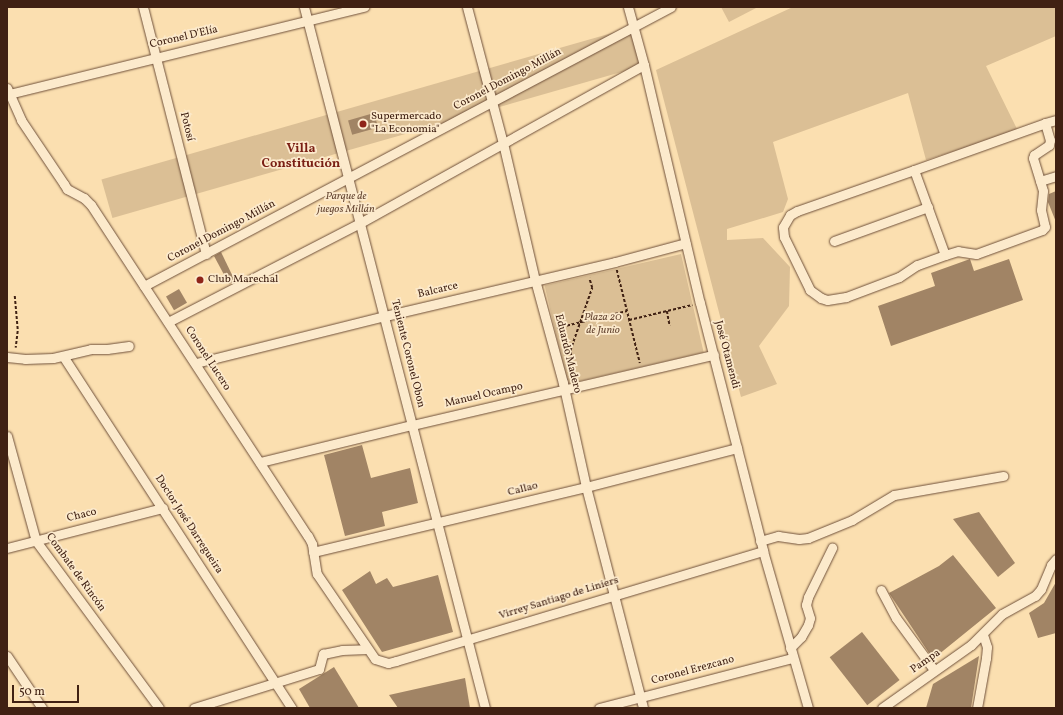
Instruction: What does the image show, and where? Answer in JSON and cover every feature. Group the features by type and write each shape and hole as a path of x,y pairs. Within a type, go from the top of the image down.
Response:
{"street":[{"name":"Potosí","path":"143,7 206,254"},
{"name":"Teniente Coronel Obon","path":"304,7 484,708"},
{"name":"Coronel D'Elía","path":"8,91 308,22 364,7"},
{"name":"Eduardo Madero","path":"467,7 503,143 535,280 550,330 586,487 643,708"},
{"name":"José Otamendi","path":"628,7 644,65 700,303 760,541 808,708"},
{"name":"Coronel Domingo Millán","path":"144,286 671,7"},
{"path":"168,322 360,223 644,65"},
{"name":"Coronel Lucero","path":"8,91 21,120 67,189 84,198 91,205 308,536 317,574 367,649"},
{"path":"1045,124 1050,140 1049,145 1034,155 1033,158 1043,191 1041,210 1045,227 1042,230 976,254 958,251 945,255 917,265 905,274 846,296 827,300 821,298 810,290 784,237 783,227 786,220 797,211 1056,120"},
{"path":"914,170 945,255"},
{"path":"1040,181 1056,176"},
{"path":"834,241 928,208"},
{"name":"Balcarce","path":"196,363 384,316 615,262 686,243"},
{"path":"11,358 41,359 91,349 107,349 129,346"},
{"name":"Manuel Ocampo","path":"260,462 564,386 714,355"},
{"name":"Doctor José Darregueira","path":"62,356 292,708"},
{"name":"Combate de Rincón","path":"7,436 36,540 159,708"},
{"name":"Callao","path":"313,552 437,524 737,448"},
{"path":"760,541 778,536 799,539 808,538 852,520 894,495 1003,476"},
{"name":"Chaco","path":"7,548 162,508"},
{"path":"790,648 801,637 808,625 810,618 806,605 808,597 832,548"},
{"name":"Virrey Santiago de Liniers","path":"367,649 375,659 388,663 763,551"},
{"name":"Pampa","path":"882,708 971,645 983,635 1002,614 1035,596 1041,589 1051,565 1056,559"},
{"path":"881,590 896,618 934,670"},
{"path":"977,708 987,647 983,635"},
{"path":"194,708 319,669 323,654 342,650 367,649"},
{"path":"7,656 42,708"},
{"name":"Coronel Erezcano","path":"599,708 793,658"}],"path":[{"path":"615,262 642,371"},
{"path":"564,386 572,360 570,351 592,288 587,268"},
{"path":"11,358 18,332 15,296"},
{"path":"629,320 700,303"},
{"path":"550,330 627,311"},
{"path":"667,311 670,326"}],"green space":[{"path":"721,7 758,7 729,22"},
{"path":"793,7 1056,7 1056,36 986,66 1018,131 926,160 908,93 773,142 788,199 783,212 727,229 727,240 763,238 790,267 789,306 759,346 777,384 741,397 656,70"},
{"path":"633,27 644,65 112,218 101,179"},
{"name":"Plaza 20 de Junio","path":"681,254 704,352 567,384 545,285"}],"building":[{"name":"Supermercado \"La Economia\"","path":"374,113 378,127 352,135 348,120"},
{"path":"1056,191 1056,222 1048,202 1049,194"},
{"path":"221,252 235,281 229,284 214,256"},
{"path":"970,259 974,271 1009,259 1023,300 891,346 878,306 935,286 931,273"},
{"path":"179,289 187,303 174,310 166,296"},
{"path":"362,445 371,478 410,468 418,503 382,512 385,526 345,536 324,455"},
{"path":"979,512 1015,563 998,577 953,519"},
{"path":"953,555 996,608 933,659 889,593 939,566"},
{"path":"370,571 376,584 387,578 393,587 438,575 453,632 382,652 342,590"},
{"path":"1056,582 1056,633 1038,638 1029,613 1044,603"},
{"path":"862,632 900,680 867,705 830,657"},
{"path":"979,656 971,708 926,708 933,684"},
{"path":"334,667 359,708 310,708 299,689"},
{"path":"465,678 470,708 398,708 389,695"}],"place":[{"name":"Supermercado \"La Economia\"","path":"363,124"},
{"name":"Club Marechal","path":"200,280"}],"district":[{"name":"Villa Constitución","path":"301,158"}],"park label":[{"name":"Parque de juegos Millán","path":"346,204"}]}
